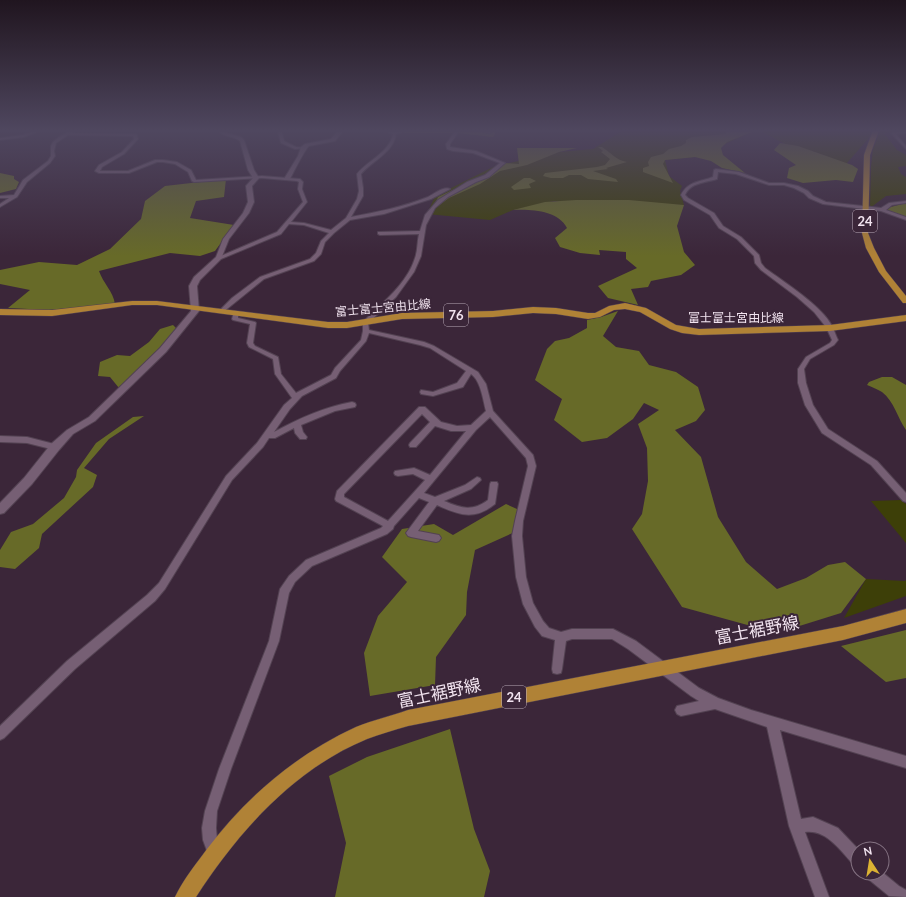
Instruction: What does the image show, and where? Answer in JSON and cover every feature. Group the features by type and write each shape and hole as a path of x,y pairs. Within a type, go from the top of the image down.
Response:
{"main road":[{"name":"24","path":"866,172 865,233 870,248 882,272 906,301"},
{"name":"富士富士宮由比線","path":"0,312 52,313 147,302 328,325 365,327 402,316 493,314 533,310 556,311 588,316 597,315 612,308 625,306 643,310 673,327 690,331 829,328 906,318"},
{"name":"富士裾野線","path":"185,897 215,854 248,814 282,783 314,759 363,733 408,718 843,633 906,616"}],"street":[{"path":"0,206 15,196 25,181 36,172"},
{"path":"100,172 129,172"},
{"path":"0,510 28,481 55,447 70,432 92,419 163,350 195,312 194,286 197,279 219,258 279,234 304,202 300,189 301,182 287,179 256,178 194,181 190,172"},
{"path":"252,172 256,178"},
{"path":"287,179 291,172"},
{"path":"348,219 351,210 360,198 362,191 359,174 361,172"},
{"path":"0,734 71,665 151,598 162,586 229,478 260,445 295,397 334,376 337,370 364,340 365,327 404,282 416,262 424,221 439,201 445,195 487,176 492,172"},
{"path":"716,172 715,178 689,185 685,189 683,195 686,200 716,217 721,228 739,238 757,256 758,264 763,269 803,298 821,315 835,340 832,344 808,358 801,369 802,383 809,404 825,431 874,463 906,499"},
{"path":"731,172 748,176 769,184 784,184 796,187 818,201 824,203 882,210 906,219"},
{"path":"219,258 221,249 226,239 246,214 251,202 249,186 256,178"},
{"path":"222,311 234,299 262,278 312,260 318,254 323,242 332,232 348,219 382,213 429,198 445,190 474,182"},
{"path":"0,197 15,196"},
{"path":"882,210 891,204 906,202"},
{"path":"289,223 304,224 332,232"},
{"path":"380,233 422,232"},
{"path":"236,313 235,319 253,323 250,343 252,347 276,358 278,374 295,397"},
{"path":"365,327 432,347 479,377 490,412 530,457 532,466 517,536 521,577 528,604 539,624 546,632 561,637 572,634 602,632 613,634 632,645 695,692 715,703 772,722 906,762"},
{"path":"424,392 433,394 460,385 470,370"},
{"path":"267,435 272,436 297,424 344,406 352,405"},
{"path":"390,526 339,499 340,493 422,409 434,422 447,429 473,428"},
{"path":"215,854 210,840 209,828 211,811 225,769 274,640 284,592 292,579 309,563 384,531 390,526 432,479 473,428 490,412"},
{"path":"413,445 434,422"},
{"path":"297,424 299,433 303,437"},
{"path":"0,439 27,440 55,447"},
{"path":"410,472 415,464"},
{"path":"398,473 414,471 432,479"},
{"path":"436,538 410,533 435,501 468,487 477,480"},
{"path":"418,494 466,513 480,510 492,502 494,484"},
{"path":"557,669 561,637"},
{"path":"681,710 715,703"},
{"path":"772,722 796,826 822,897"},
{"path":"796,826 813,824 833,833 850,851"},
{"path":"882,881 894,891 906,896"}],"shaded area":[{"path":"483,172 668,172 669,176 682,186 680,191 684,205 554,201 513,210 490,220 427,214 435,196"},
{"path":"489,172 499,172 480,184 449,198 438,206 435,204 438,197"},
{"path":"595,172 616,179 618,182 588,179 581,175 551,178 543,176 545,173"},
{"path":"643,172 667,172 673,183"},
{"path":"788,172 857,172 853,182 836,180 803,183 787,178"},
{"path":"871,172 900,172 906,177 906,194 886,196 870,208"},
{"path":"0,173 14,176 14,179 19,182 16,189 0,193"},
{"path":"524,178 530,178 536,181 529,184 531,188 514,190 511,187"},
{"path":"226,179 224,197 196,201 190,218 234,225 215,251 200,256 170,253 99,271 114,299 115,304 49,310 8,308 30,290 0,284 0,270 39,262 77,265 110,249 141,219 145,201 165,186"},
{"path":"576,200 629,200 684,205 677,226 684,252 695,265 681,275 651,281 648,287 631,289 638,305 608,298 598,286 637,268 626,259 626,252 599,250 600,255 580,253 560,247 555,238 567,228 557,217 543,212 513,210 545,202"},
{"path":"906,203 906,217 887,211 887,208"},
{"path":"618,311 603,336 616,347 639,351 649,365 676,372 698,387 705,410 696,421 675,430 701,457 718,517 746,562 777,589 806,578 828,565 845,562 866,579 841,613 793,628 762,629 682,607 632,529 642,514 648,481 647,448 638,424 659,410 644,403 633,419 607,438 582,442 554,420 562,399 535,380 547,349 555,341 569,338 587,328 587,320"},
{"path":"173,325 177,329 156,353 119,388 110,377 98,376 100,362 117,355 130,356 149,342 160,329"},
{"path":"882,377 892,377 906,385 906,430 890,400 882,392 867,385 869,382"},
{"path":"144,416 109,439 84,468 97,475 93,487 42,534 39,548 15,569 0,567 0,550 11,532 33,524 64,498 76,477 77,470 96,443 133,417"},
{"path":"901,500 906,504 906,543 871,501"},
{"path":"506,504 517,509 517,531 475,550 467,592 466,615 436,657 435,685 370,696 364,653 378,616 407,582 382,557 402,529 434,524 453,535"},
{"path":"866,579 906,580 906,596 844,618"},
{"path":"906,630 906,678 886,682 841,646"},
{"path":"450,729 474,829 490,871 484,897 335,897 346,843 329,776 367,757"}]}
